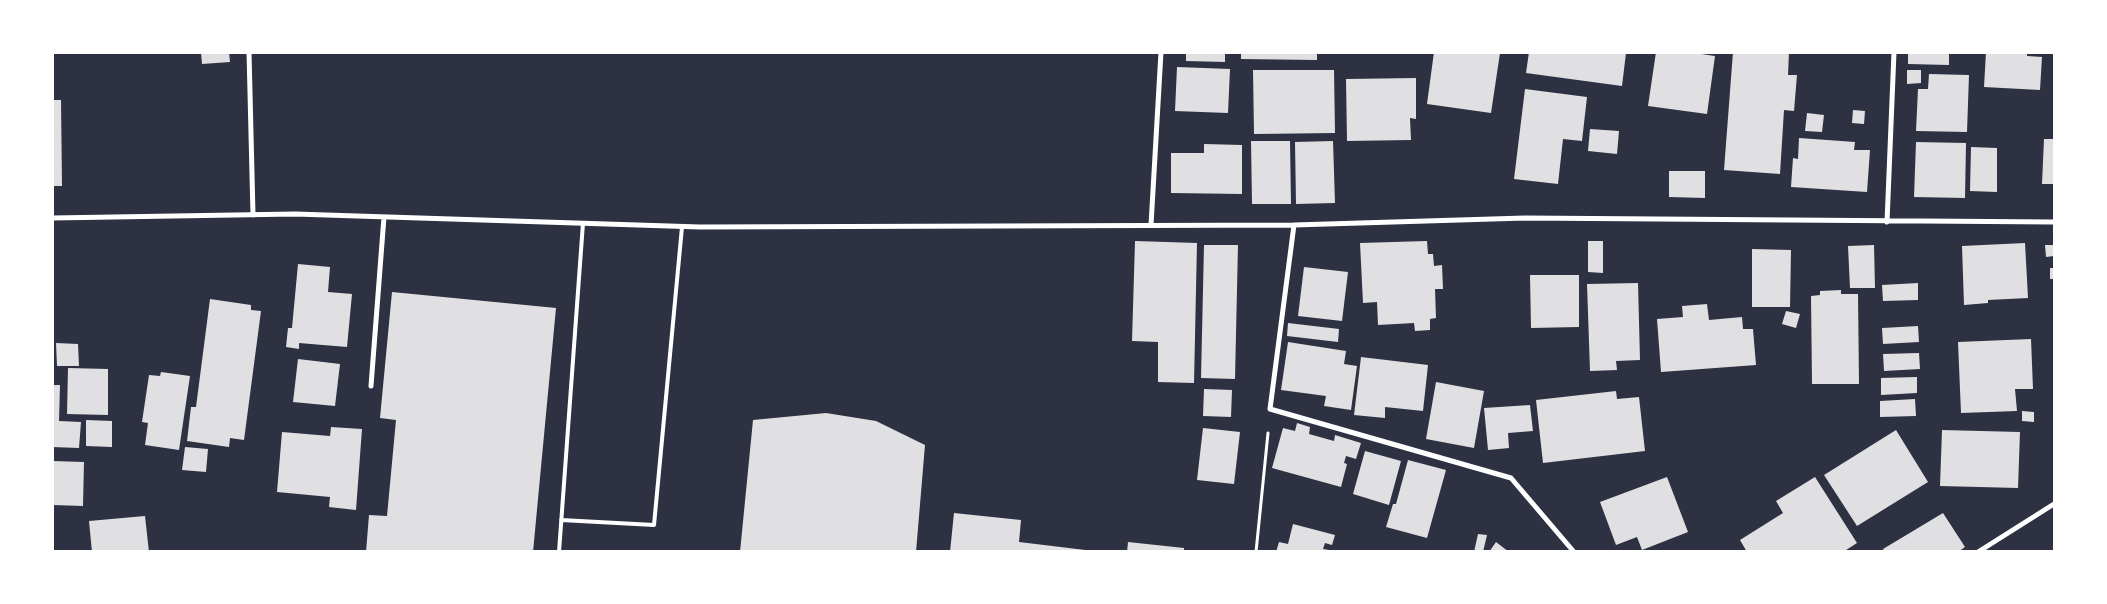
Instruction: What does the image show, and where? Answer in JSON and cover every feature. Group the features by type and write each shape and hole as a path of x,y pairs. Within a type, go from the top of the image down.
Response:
{"street":[{"path":"249,52 253,215"},
{"path":"1152,225 1161,52"},
{"path":"1887,222 1894,52"},
{"path":"52,218 295,214 682,227 1294,225 1525,218 2054,222"},
{"path":"371,386 384,217"},
{"path":"1294,225 1270,409 1511,478 1574,552"},
{"path":"1978,552 2054,504"}],"lane":[{"path":"559,552 583,223"},
{"path":"561,520 654,525 682,227"}],"path":[{"path":"1256,552 1270,409"}],"building":[{"path":"201,52 229,52 230,62 202,64"},
{"path":"1186,52 1225,52 1225,62 1186,61"},
{"path":"1241,52 1317,52 1317,60 1241,59"},
{"path":"1434,52 1500,53 1491,113 1427,104"},
{"path":"1529,52 1626,53 1622,86 1526,73"},
{"path":"1656,52 1688,52 1715,56 1707,114 1648,106"},
{"path":"1733,52 1789,52 1788,75 1797,75 1794,111 1784,110 1780,174 1724,170"},
{"path":"1908,52 1949,52 1949,65 1908,64"},
{"path":"1986,52 2027,52 2027,56 2042,57 2040,90 1984,87"},
{"path":"1177,67 1230,69 1228,113 1175,111"},
{"path":"1253,70 1334,70 1335,133 1254,134"},
{"path":"1907,70 1921,70 1921,83 1907,84"},
{"path":"1929,74 1969,75 1967,132 1916,131 1918,89 1928,89"},
{"path":"1416,78 1416,119 1410,118 1411,140 1347,141 1346,79"},
{"path":"1525,89 1587,97 1582,141 1563,139 1558,184 1514,179"},
{"path":"52,100 61,100 62,186 52,186"},
{"path":"1853,110 1865,111 1864,124 1852,123"},
{"path":"1807,113 1824,115 1822,132 1805,131"},
{"path":"1590,129 1619,131 1617,154 1588,151"},
{"path":"1799,138 1855,142 1854,150 1870,150 1867,192 1791,187 1793,158 1798,159"},
{"path":"2044,139 2054,139 2054,184 2042,184"},
{"path":"1251,141 1290,141 1291,204 1252,204"},
{"path":"1333,141 1335,203 1296,204 1295,142"},
{"path":"1916,142 1966,143 1965,198 1914,197"},
{"path":"1204,144 1242,145 1242,194 1171,193 1171,153 1204,153"},
{"path":"1971,147 1997,148 1997,192 1970,191"},
{"path":"1669,171 1705,171 1705,198 1669,197"},
{"path":"1135,241 1197,243 1194,383 1158,382 1158,342 1132,341"},
{"path":"1427,241 1428,254 1433,254 1434,266 1442,265 1443,289 1435,289 1436,318 1430,319 1430,330 1415,331 1414,323 1378,325 1377,302 1363,303 1360,243"},
{"path":"1588,241 1603,241 1603,273 1588,272"},
{"path":"2025,243 2028,298 1988,300 1988,303 1964,305 1962,246"},
{"path":"1204,245 1238,245 1235,379 1201,378"},
{"path":"1874,245 1875,288 1850,288 1848,246"},
{"path":"2045,245 2054,245 2054,256 2046,257"},
{"path":"1752,249 1791,250 1790,307 1752,307"},
{"path":"298,264 330,267 328,292 352,294 347,347 299,343 299,349 286,347 288,328 292,328"},
{"path":"1304,267 1348,272 1342,321 1298,316"},
{"path":"2050,268 2054,268 2054,279 2050,279"},
{"path":"1530,275 1579,275 1579,327 1531,328"},
{"path":"1638,283 1640,360 1616,361 1617,370 1590,371 1587,284"},
{"path":"1918,283 1918,300 1883,301 1882,285"},
{"path":"1841,290 1841,294 1858,294 1859,384 1812,384 1811,296 1820,295 1820,291"},
{"path":"392,292 556,308 533,552 366,552 369,515 387,516 396,420 380,418"},
{"path":"210,299 251,305 251,310 261,311 244,440 230,438 229,447 187,441 191,407 196,407"},
{"path":"1707,304 1709,320 1742,317 1743,329 1753,329 1756,365 1661,372 1657,319 1683,317 1682,306"},
{"path":"1786,311 1800,314 1796,328 1782,324"},
{"path":"1288,323 1339,329 1338,342 1287,336"},
{"path":"1918,326 1919,342 1883,344 1882,328"},
{"path":"2031,339 2033,389 2015,389 2017,411 1961,413 1958,342"},
{"path":"1288,342 1346,351 1344,364 1357,366 1351,410 1324,406 1326,396 1281,390"},
{"path":"56,343 78,344 79,366 57,366"},
{"path":"1919,353 1920,369 1884,371 1883,354"},
{"path":"1361,357 1428,365 1423,411 1385,407 1385,418 1354,415"},
{"path":"298,359 340,364 335,406 293,402"},
{"path":"68,368 108,369 108,415 67,414"},
{"path":"161,372 190,376 179,450 145,445 148,423 142,422 149,375 160,376"},
{"path":"1917,377 1917,393 1881,395 1881,378"},
{"path":"1436,382 1484,391 1474,448 1426,439"},
{"path":"52,385 60,385 59,421 81,422 79,448 52,447"},
{"path":"1204,389 1232,390 1231,417 1203,416"},
{"path":"1616,391 1617,399 1639,397 1645,451 1543,463 1536,400"},
{"path":"1915,399 1916,416 1880,417 1880,401"},
{"path":"1530,405 1533,431 1508,433 1509,448 1488,450 1484,408"},
{"path":"2022,411 2034,412 2034,422 2022,421"},
{"path":"826,413 876,421 925,445 916,552 740,552 753,420"},
{"path":"86,420 112,421 112,447 86,446"},
{"path":"1297,423 1310,427 1309,434 1334,441 1335,435 1361,443 1356,459 1346,456 1344,463 1347,464 1341,487 1272,468 1283,428 1295,431"},
{"path":"331,427 362,429 356,510 329,507 330,497 277,492 282,432 330,436"},
{"path":"1203,428 1240,432 1234,484 1197,480"},
{"path":"1896,430 1928,482 1857,526 1824,475"},
{"path":"1942,430 2020,432 2018,488 1940,486"},
{"path":"185,447 208,449 206,472 182,470"},
{"path":"1365,451 1401,461 1389,505 1353,494"},
{"path":"1408,460 1446,470 1427,538 1386,527 1393,504 1396,504"},
{"path":"52,461 84,462 83,506 52,505"},
{"path":"1667,477 1688,532 1642,550 1637,537 1616,545 1600,502"},
{"path":"1815,477 1857,543 1843,552 1747,552 1740,540 1783,513 1776,501"},
{"path":"954,513 1021,520 1019,542 1102,552 950,552"},
{"path":"1943,513 1965,547 1958,552 1884,552 1883,549"},
{"path":"145,516 149,552 92,552 89,521"},
{"path":"1293,524 1335,535 1332,545 1325,543 1323,549 1329,550 1328,552 1276,552 1279,542 1288,544"},
{"path":"1478,534 1487,535 1483,552 1474,552"},
{"path":"1128,542 1184,548 1184,552 1127,552"},
{"path":"1496,542 1509,552 1489,552"}]}
